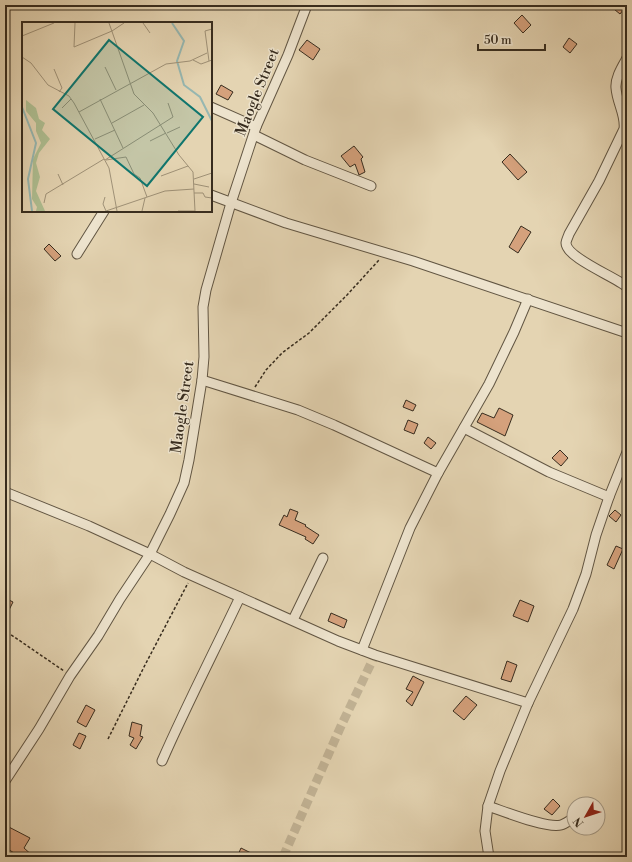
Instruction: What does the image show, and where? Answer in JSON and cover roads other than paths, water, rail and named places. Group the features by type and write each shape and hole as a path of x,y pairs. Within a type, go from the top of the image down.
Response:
{"street":[{"name":"Maogle Street","path":"5,781 39,729 70,676 98,636 120,599 150,554 184,484 202,380 204,357 203,307 206,290 255,131 288,55 306,5"},
{"path":"627,58 618,76 616,87 625,122 624,129 599,181 569,234 566,243 567,249 573,255 586,264 616,279 627,287"},
{"path":"212,108 305,160 371,186"},
{"path":"212,195 286,223 386,253 627,333"},
{"path":"77,254 103,212"},
{"path":"362,650 410,528 438,473 488,384 528,299"},
{"path":"202,380 298,410 438,473"},
{"path":"464,428 549,472 609,497"},
{"path":"489,857 485,831 488,806 500,771 528,703 573,610 586,574 596,535 627,452"},
{"path":"5,492 89,526 150,554 192,576 362,650 528,703"},
{"path":"293,620 323,558"},
{"path":"162,761 183,713 240,597"},
{"path":"488,806 533,821 558,826 566,823"}],"tunnel":[{"path":"283,857 341,726 375,655"}]}
